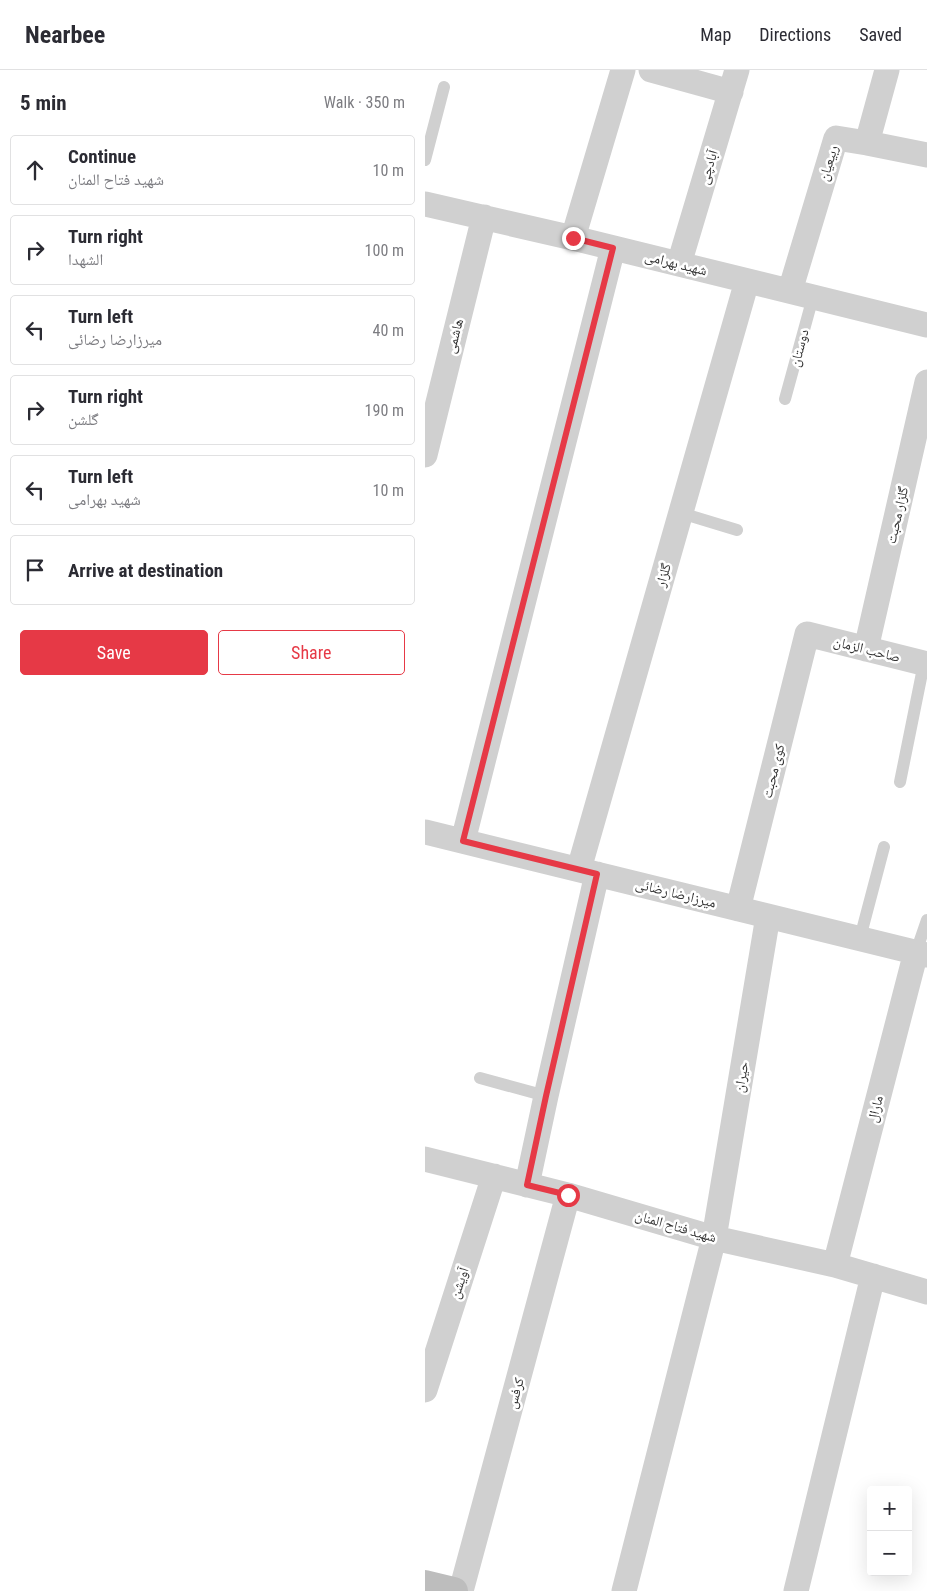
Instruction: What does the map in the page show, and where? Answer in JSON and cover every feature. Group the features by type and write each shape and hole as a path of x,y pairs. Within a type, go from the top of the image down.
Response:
{"street":[{"path":"573,238 623,70"},
{"path":"651,70 734,81"},
{"path":"887,70 867,143 927,155"},
{"name":"آبادچی","path":"679,264 734,81"},
{"name":"ربیعیان","path":"801,294 836,138 867,143"},
{"name":"شهید بهرامی","path":"425,204 573,238 927,326"},
{"name":"هاشمی","path":"425,455 484,217"},
{"path":"463,841 613,248"},
{"name":"گلزار","path":"527,1185 546,1096 588,872 681,513 747,281"},
{"name":"گلزار محبت","path":"866,648 920,441 927,382"},
{"name":"صاحب الزمان","path":"807,634 925,663"},
{"name":"کوی محبت","path":"739,909 807,634"},
{"name":"میرزارضا رضائی","path":"425,832 921,954"},
{"name":"حیران","path":"624,1591 714,1238 768,916"},
{"name":"مارال","path":"835,1265 921,954"},
{"name":"شهید فتاح المنان","path":"425,1159 568,1195 714,1238 835,1265 927,1292"},
{"name":"آویشن","path":"425,1390 493,1176"},
{"name":"کرفس","path":"461,1591 568,1195"},
{"path":"796,1591 873,1276"},
{"path":"425,1584 454,1591"}],"lane":[{"path":"425,160 444,87"},
{"name":"دوستان","path":"785,399 801,294"},
{"path":"681,513 737,530"},
{"path":"900,782 925,663"},
{"path":"860,938 884,847"},
{"path":"921,954 927,920"},
{"path":"480,1078 546,1096"}],"route":[{"path":"568,1195 527,1185 597,874 463,841 613,248 573,238"}]}
